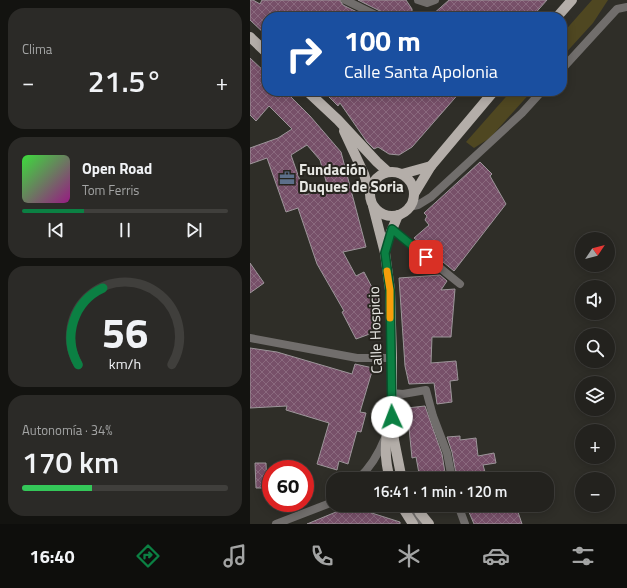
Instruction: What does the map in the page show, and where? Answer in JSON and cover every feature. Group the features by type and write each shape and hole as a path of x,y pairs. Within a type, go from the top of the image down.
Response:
{"main road":[{"path":"561,12 572,0"},
{"path":"250,37 262,48"},
{"path":"312,96 338,120 388,172"},
{"path":"414,194 431,166 490,96"},
{"path":"338,120 352,146 364,174 373,206 385,215 398,215 410,207 413,201 414,194 411,182 402,174 395,172 381,174 375,178 369,191"},
{"path":"402,174 431,166"},
{"name":"Calle Hospicio","path":"373,206 385,253 390,290 392,405"},
{"name":"Calle Hospicio","path":"385,253 398,215"},
{"path":"388,472 385,442 392,405"},
{"path":"392,405 394,440 401,472"},
{"path":"405,512 413,524"},
{"path":"420,512 428,524"}],"street":[{"path":"345,0 370,12"},
{"path":"418,0 427,2 435,0"},
{"path":"567,64 617,10 627,7"},
{"path":"410,207 418,205 431,197 522,113 537,96"},
{"path":"392,229 460,284"},
{"path":"250,338 357,358 392,358"},
{"path":"392,393 403,394 426,390 447,453 451,472"},
{"path":"366,472 386,436"},
{"path":"276,524 326,504"},
{"path":"413,512 422,524"},
{"path":"461,512 465,524"}],"shaded area":[{"path":"592,0 608,0 593,23 567,52 567,28"},
{"path":"507,96 528,96 490,138 474,148 466,142"}],"building":[{"path":"250,0 260,4 262,0 340,0 343,5 357,12 262,12 262,31 250,20"},
{"path":"358,0 406,0 412,9 412,12 382,12"},
{"path":"449,0 547,0 536,12 435,12"},
{"name":"Fundación Duques de Soria","path":"250,58 262,69 262,96 290,96 310,116 341,152 366,247 343,252 356,276 364,272 377,297 378,312 372,312 380,328 356,339 342,312 344,311 317,264 298,208 286,212 267,158 250,164 250,148 278,138 292,129 269,106 256,121 250,115","holes":["307,145 320,160 328,188 305,195 291,155"]},
{"path":"328,96 457,96 412,147 399,155 389,154 378,147 374,149 367,142 340,103 338,106"},
{"path":"480,162 492,174 490,176 506,204 454,271 414,238 429,225 425,220 427,216 424,213"},
{"path":"250,263 264,283 250,293"},
{"path":"440,275 447,281 441,290 455,289 451,337 432,337 431,363 456,361 458,380 450,381 452,402 437,404 434,383 409,384 405,366 399,278"},
{"path":"250,348 277,352 352,374 355,364 373,368 360,412 366,413 361,432 357,431 348,464 339,461 337,470 317,464 329,423 286,410 287,406 250,408"},
{"path":"425,406 442,454 445,472 419,472 416,457 412,458 407,408"},
{"path":"460,436 460,440 476,438 478,456 494,453 496,463 483,465 485,472 456,472 452,452 447,437"},
{"path":"255,463 262,463 262,488 256,488"},
{"path":"336,512 369,512 400,522 400,524 307,524"},
{"path":"469,512 518,512 522,524 474,524"}],"slow traffic":[{"path":"387,271 390,290 390,318"}],"place":[{"name":"Fundación Duques de Soria","path":"287,178"}],"route":[{"path":"392,417 390,290 385,253 392,229 426,257"}]}
